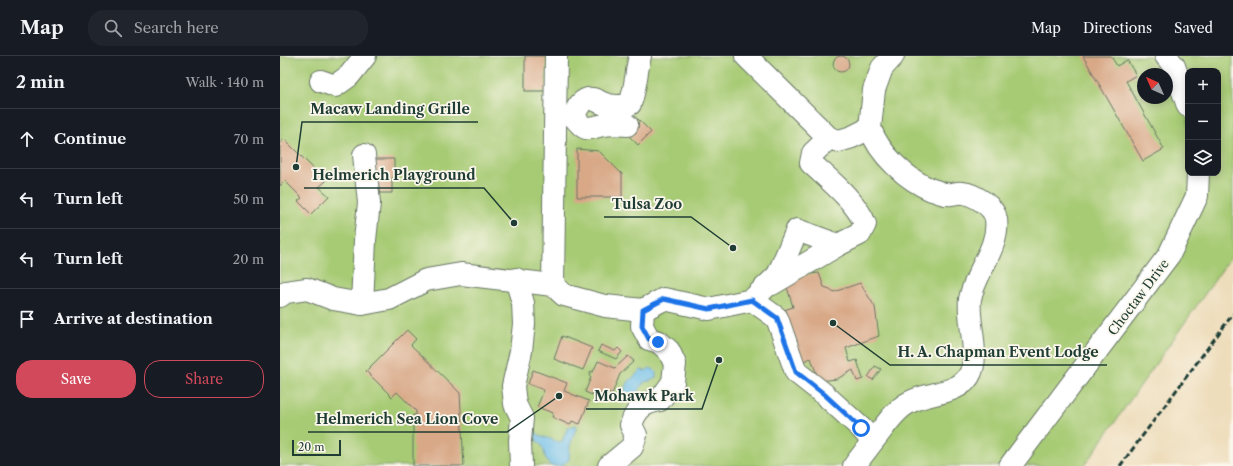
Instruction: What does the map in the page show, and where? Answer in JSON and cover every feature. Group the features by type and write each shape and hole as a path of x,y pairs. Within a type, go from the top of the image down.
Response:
{"street":[{"path":"321,81 335,86 349,76 365,56"},
{"path":"553,285 556,56"},
{"path":"627,125 605,124 590,129 582,126 574,117 576,109 584,101 593,99 606,105 622,107 630,104 634,94 636,72 640,56"},
{"path":"746,56 829,138 839,141 852,137 870,128"},
{"path":"854,466 893,416 908,402 924,396 943,393 956,387 969,377 975,364 970,323 970,299 977,276 988,256 995,235 996,218 990,209 980,199 962,192 946,194 931,189 916,181 892,162 879,147 870,128 874,90 882,68 893,56"},
{"path":"1166,56 1174,66 1187,104"},
{"path":"280,296 286,292 307,289 334,299 362,304 389,299 426,280 461,274 516,279 553,285 564,295 605,306 643,310 664,299 709,309 757,295 838,245 860,234 865,224 862,216 811,163 813,153 829,138"},
{"path":"362,304 365,240 369,202 364,155"},
{"name":"Choctaw Drive","path":"1010,466 1169,255 1197,196 1198,176"},
{"path":"757,295 778,275 797,230 838,245"},
{"path":"516,279 523,304 524,324 521,351 514,386 516,404 522,418 520,441 521,466"},
{"path":"757,295 777,318 796,372 824,394 873,441"},
{"path":"609,466 632,447 636,436 631,425 635,413 649,402 660,400 673,382 675,364 669,351 658,342 649,339 642,326 643,310"}],"green space":[{"path":"280,56 1233,56 1233,254 1084,466 280,466"}],"water":[{"path":"649,368 656,372 656,378 644,382 635,397 629,399 626,395 625,387 641,370 646,371"},
{"path":"577,425 570,446 569,460 561,466 551,466 547,461 540,443 534,439 533,433 536,432 539,435 559,442 562,441 567,429"}],"building":[{"path":"525,56 546,56 546,91 525,91"},
{"path":"841,56 847,58 849,64 847,70 841,72 835,70 833,64 835,58"},
{"path":"1083,56 1111,56 1117,66 1127,60 1136,75 1126,81 1137,101 1137,104 1139,104 1164,149 1143,161"},
{"path":"638,119 651,132 638,145 625,132"},
{"path":"284,139 326,181 319,187 329,196 311,214 298,201 302,198 285,181 280,186 280,143"},
{"path":"577,149 599,151 622,174 622,197 577,197"},
{"path":"373,159 394,159 392,193 375,193"},
{"path":"819,273 824,287 834,292 860,283 875,307 879,336 846,348 850,362 857,360 863,379 857,381 853,370 837,379 819,381 811,358 801,362 784,310 793,307 786,284 801,275"},
{"path":"407,330 416,339 411,345 460,393 464,466 413,466 413,415 416,415 416,411 397,392 392,397 366,371"},
{"path":"562,336 592,348 583,370 554,359"},
{"path":"601,345 615,351 618,348 622,352 616,359 598,351"},
{"path":"628,356 634,361 620,374 612,394 606,391 604,395 594,390 592,395 585,392 591,377 589,376 591,371 593,372 598,361 615,368"},
{"path":"875,366 881,369 873,380 868,377"},
{"path":"533,370 567,383 564,391 589,401 580,424 572,421 570,425 552,417 553,413 537,407 544,390 528,384"}],"railway":[{"path":"1120,466 1233,314"}],"place":[{"name":"Macaw Landing Grille","path":"296,167"},
{"name":"Helmerich Playground","path":"514,223"},
{"name":"Tulsa Zoo","path":"733,248"},
{"name":"H. A. Chapman Event Lodge","path":"833,323"},
{"name":"Mohawk Park","path":"719,360"},
{"name":"Helmerich Sea Lion Cove","path":"559,396"}],"route":[{"path":"658,342 649,339 642,326 643,310 664,299 709,309 752,300 777,318 796,372 824,394 861,428"}]}
